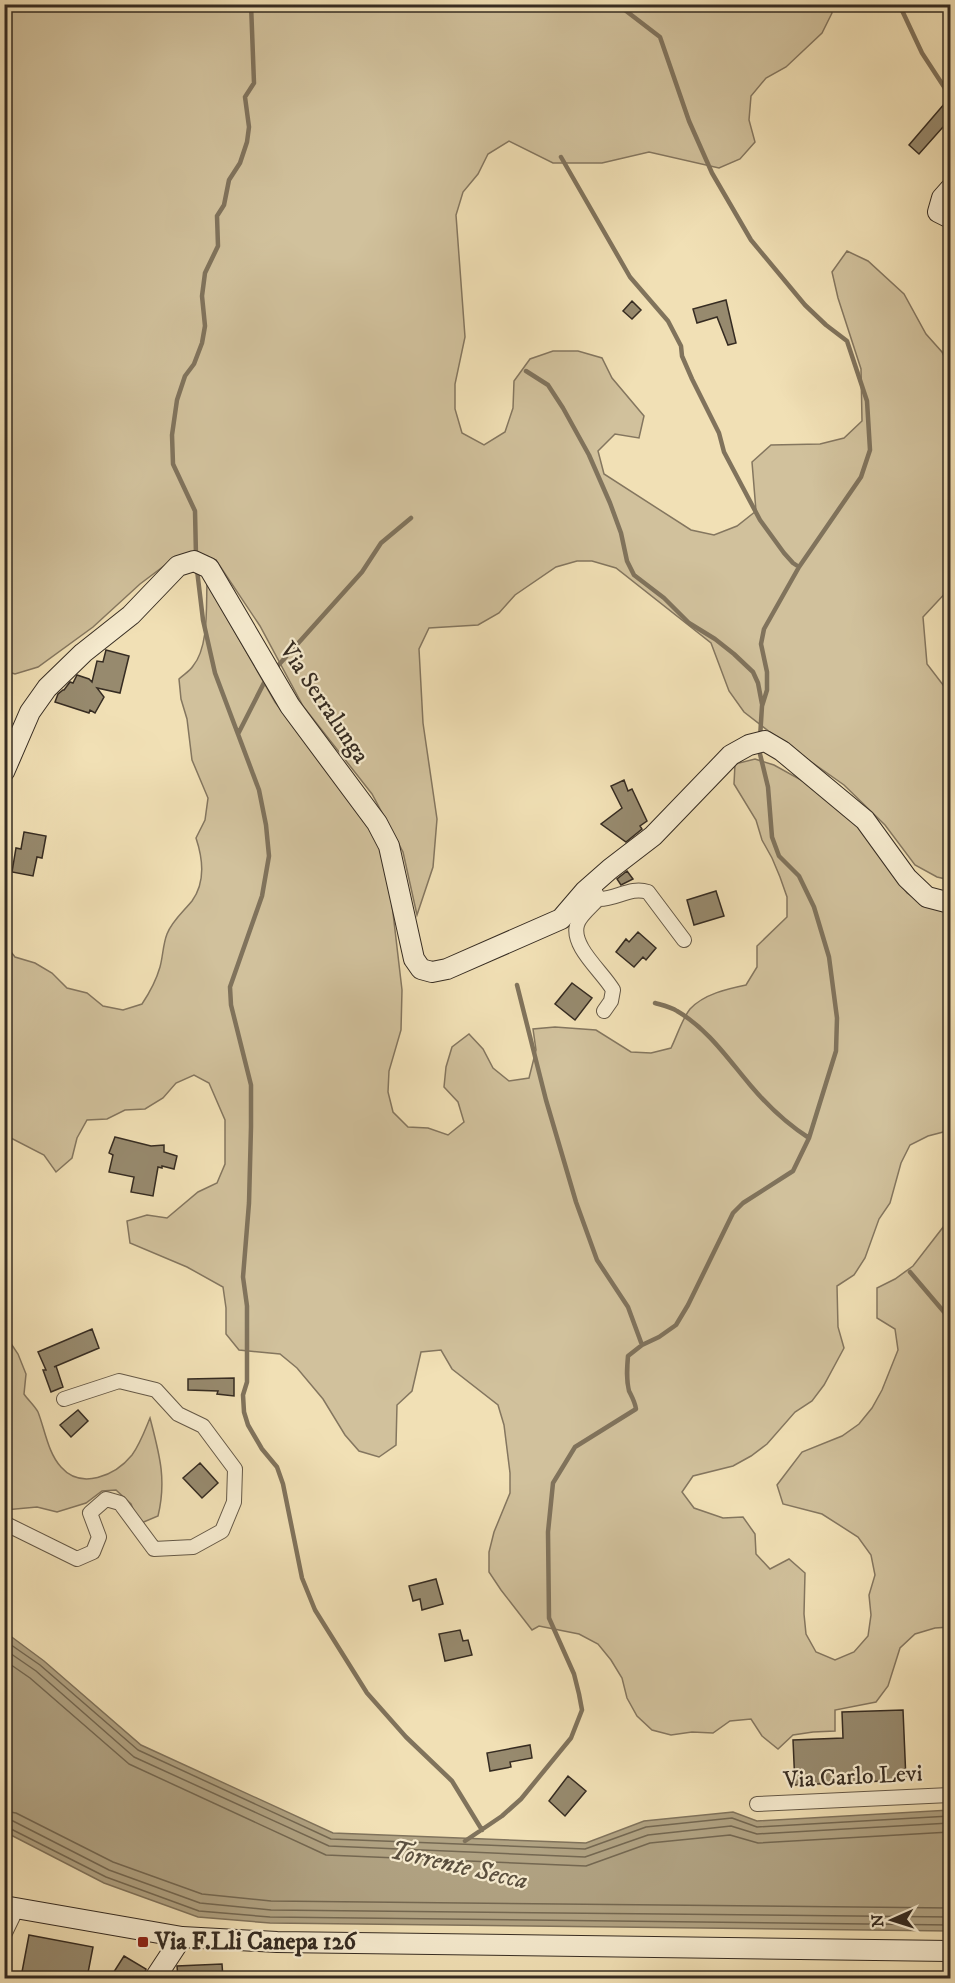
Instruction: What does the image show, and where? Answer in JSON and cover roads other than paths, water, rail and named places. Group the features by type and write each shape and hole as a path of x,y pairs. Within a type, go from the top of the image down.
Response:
{"street":[{"path":"951,189 942,198 938,212 951,218"},
{"name":"Via Serralunga","path":"4,772 30,712 47,688 83,653 131,615 178,566 194,561 209,568 290,706 377,823 389,846 414,959 422,969 432,972 447,969 561,919 596,891 731,755 749,745 765,741 782,751 866,820 907,878 927,897 951,903"},
{"path":"596,891 607,899 640,889 648,892 684,940"},
{"name":"Via Serralunga","path":"596,891 577,923 576,936 591,963 608,980 614,990 611,1001 604,1011"},
{"path":"4,1523 77,1559 93,1552 99,1537 90,1513 106,1499 120,1503 154,1549 193,1546 222,1531 234,1502 235,1469 203,1426 178,1414 156,1390 118,1381 64,1399"},
{"name":"Via Carlo Levi","path":"757,1804 951,1795"},
{"path":"4,1935 11,1907 182,1937 277,1942 951,1951"},
{"path":"155,1978 182,1937"}],"water":[{"name":"Torrente Secca","path":"5,1632 44,1661 141,1745 333,1833 586,1843 644,1821 733,1812 757,1821 950,1810 950,1931 270,1923 198,1917 104,1883 5,1832"}],"waterway":[{"path":"196,556 195,511 173,464 172,435 177,400 185,376 194,364 202,343 205,326 202,296 205,273 218,246 217,216 224,205 229,180 240,163 247,142 249,127 245,97 254,83 251,4"},
{"path":"617,4 660,37 689,121 712,173 751,240 805,305 847,341 867,401 870,450 861,477 799,567 764,629 761,644 767,672 767,690 762,706 760,738"},
{"path":"899,4 922,53 950,96"},
{"path":"561,157 630,277 668,321 681,346 682,356 692,379 719,433 724,452 760,520 784,553 799,567"},
{"path":"526,371 548,385 589,455 610,503 621,533 627,561 634,575 664,598 689,623 715,639 753,672 758,683 762,704"},
{"path":"275,669 362,572 381,543 411,518"},
{"path":"197,570 203,620 215,673 259,790 269,856 262,896 230,987 231,1005 251,1085 249,1203 243,1277 247,1306 247,1382 243,1395 244,1412 248,1425 262,1449 277,1467 283,1484 302,1578 315,1610 367,1693 406,1737 452,1781 482,1830"},
{"path":"238,734 267,677"},
{"name":"Torrente Secca","path":"465,1841 502,1816 521,1799 571,1738 582,1710 574,1674 549,1618 548,1532 553,1483 575,1447 636,1409 628,1387 628,1356 676,1325 733,1213 743,1203 793,1171 809,1138 836,1051 837,1018 829,957 814,907 799,876 779,856 772,837 768,787 760,746"},
{"path":"517,985 546,1100 576,1202 597,1260 628,1307 642,1345"},
{"path":"655,1003 675,1010 688,1018 717,1045 771,1108 809,1138"},
{"path":"910,1272 950,1319"}],"place":[{"name":"Via F.Lli Canepa 126","path":"143,1942"}]}
